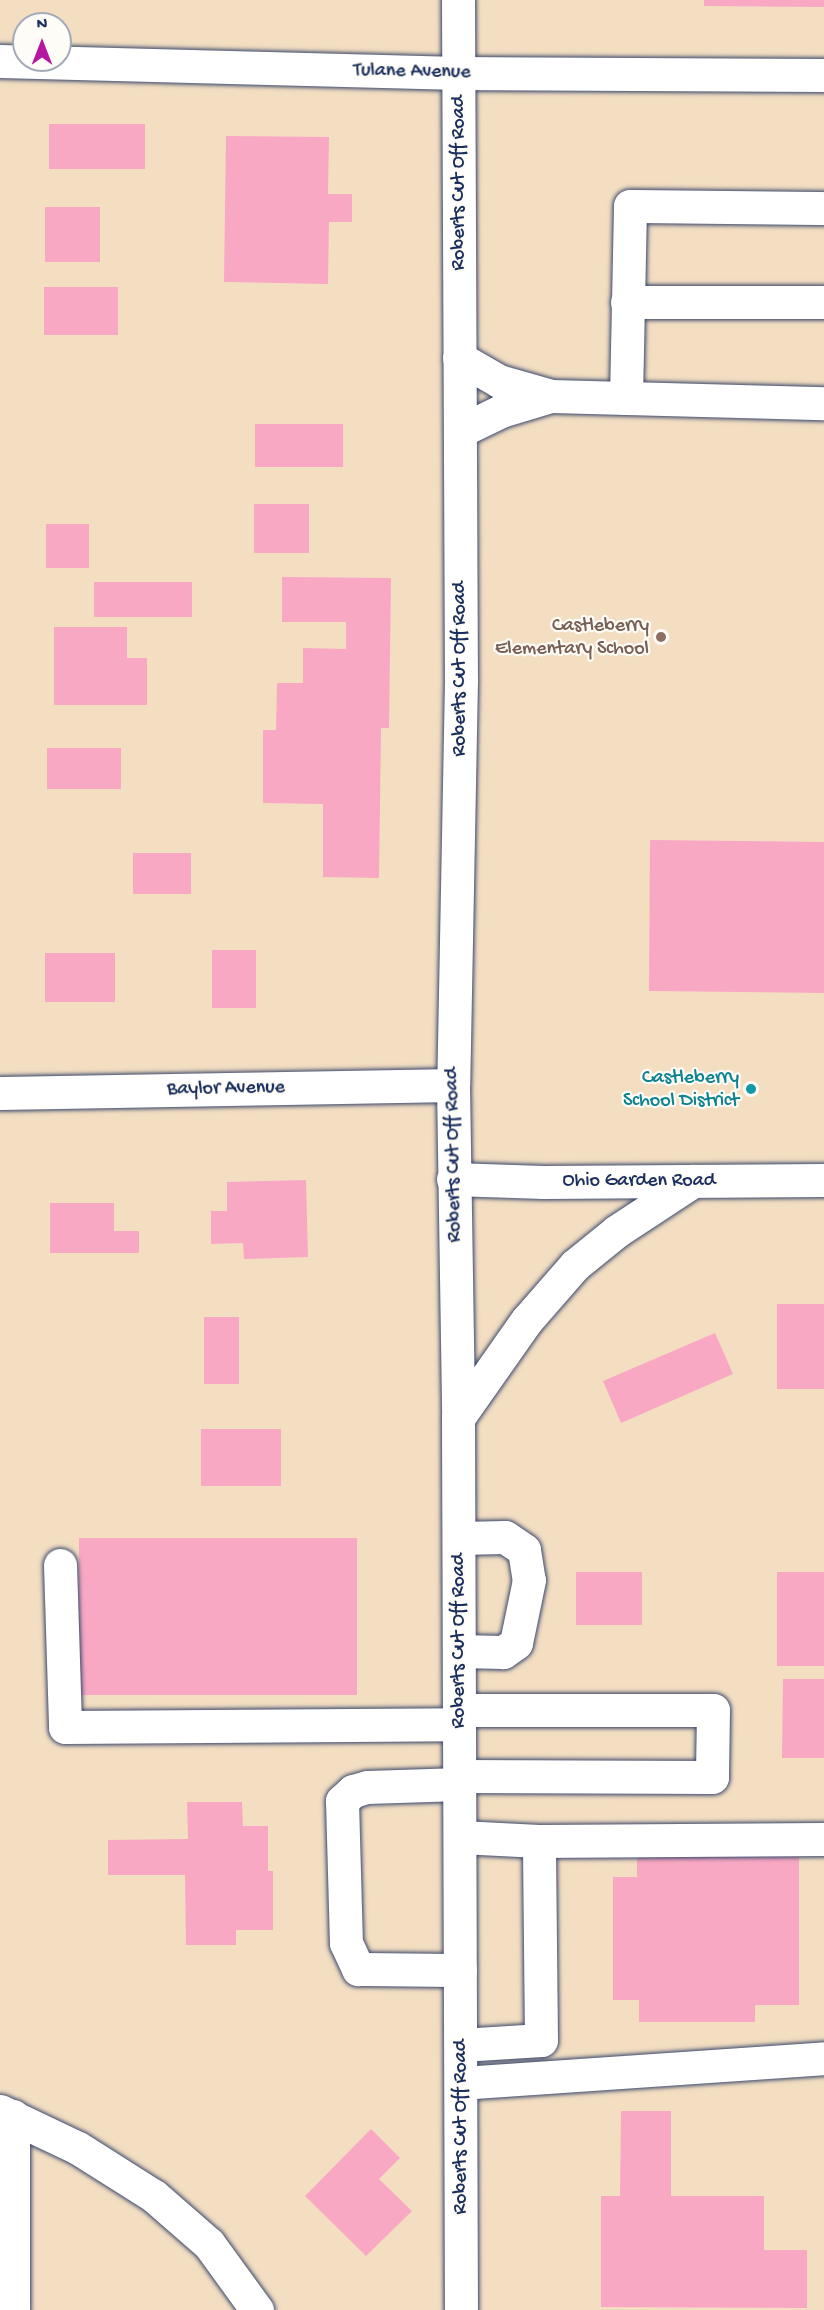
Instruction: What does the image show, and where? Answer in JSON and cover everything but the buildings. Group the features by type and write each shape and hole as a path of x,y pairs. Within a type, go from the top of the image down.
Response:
{"street":[{"name":"Roberts Cut Off Road","path":"458,0 461,680 453,1179 459,1538 461,2310"},
{"name":"Tulane Avenue","path":"0,61 459,73 824,75"},
{"path":"626,398 630,206 824,208"},
{"path":"627,302 824,302"},
{"path":"459,358 500,381 551,396 824,403"},
{"path":"460,431 501,411 551,396"},
{"name":"Baylor Avenue","path":"0,1093 453,1084"},
{"name":"Ohio Garden Road","path":"453,1179 543,1182 824,1180"},
{"path":"458,1418 527,1320 575,1265 617,1231 693,1180"},
{"path":"459,1538 505,1537 524,1550 530,1580 516,1643 503,1652 459,1651"},
{"path":"60,1565 65,1727 713,1710 712,1777 460,1780 367,1787 353,1791 342,1801 346,1943 358,1969 460,1970"},
{"path":"460,1837 539,1840 824,1839"},
{"path":"460,2045 541,2040 539,1840"},
{"path":"460,2083 824,2058"},
{"path":"13,2310 6,2114 78,2148 154,2196 209,2244 257,2310"}],"place":[{"name":"Castleberry Elementary School","path":"661,637"},
{"name":"Castleberry School District","path":"751,1089"}]}
